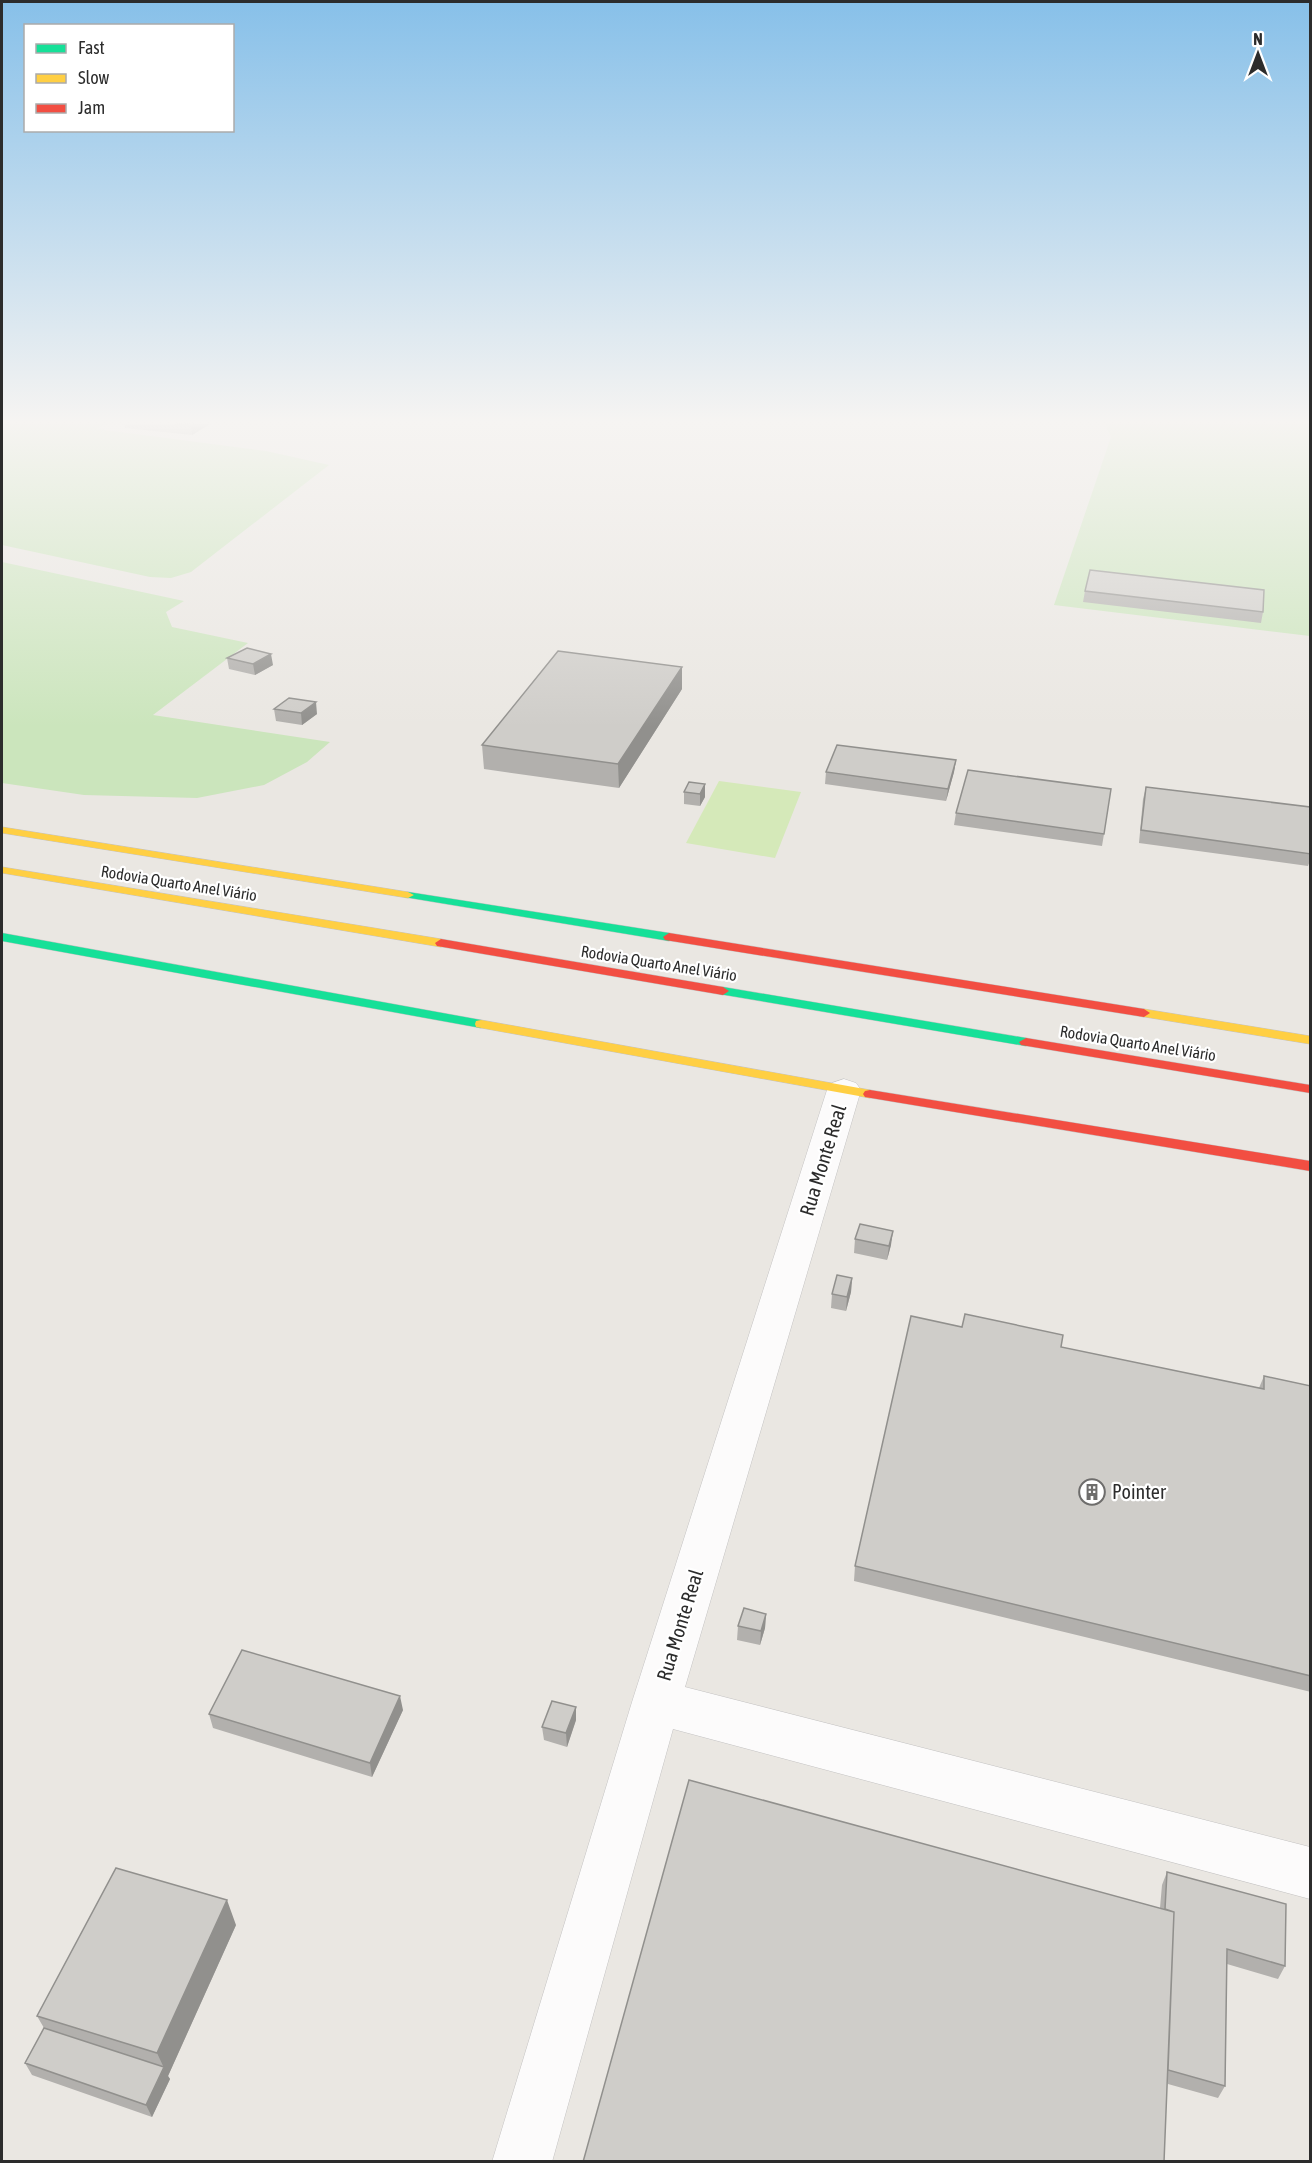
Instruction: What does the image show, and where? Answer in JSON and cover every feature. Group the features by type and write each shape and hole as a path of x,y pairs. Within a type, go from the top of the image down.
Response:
{"main road":[{"name":"Rodovia Quarto Anel Viário","path":"2,830 1311,1040"},
{"name":"Rodovia Quarto Anel Viário","path":"2,870 1311,1089"},
{"path":"2,937 844,1090 1311,1166"}],"street":[{"name":"Rua Monte Real","path":"522,2162 656,1702 844,1090"},
{"path":"656,1702 1311,1874"}],"green space":[{"path":"2,525 252,525 191,572 171,578 150,577 2,545"},
{"path":"1081,525 1310,525 1310,636 1054,605"},
{"path":"2,562 184,601 166,612 172,627 248,643 153,715 330,742 307,762 264,785 197,798 84,795 2,783"},
{"path":"719,781 801,792 775,858 686,843"}],"building":[{"path":"1090,570 1264,590 1263,612 1085,591"},
{"path":"247,648 271,654 253,664 227,658"},
{"path":"558,651 682,667 618,764 482,745"},
{"path":"289,698 316,702 301,713 274,709"},
{"path":"837,745 956,760 948,789 826,772"},
{"path":"968,770 1111,789 1104,834 956,813"},
{"path":"689,782 705,784 700,794 684,792"},
{"path":"1146,787 1310,807 1311,854 1141,830"},
{"path":"860,1224 893,1231 889,1246 855,1239"},
{"path":"837,1275 852,1278 847,1297 832,1294"},
{"name":"Pointer","path":"965,1314 1063,1335 1061,1347 1264,1389 1264,1376 1311,1386 1311,1676 855,1566 911,1316 962,1327"},
{"path":"744,1608 766,1614 761,1631 738,1626"},
{"path":"242,1650 400,1696 370,1763 209,1714"},
{"path":"552,1701 576,1707 566,1733 542,1727"},
{"path":"689,1780 1174,1912 1164,2162 583,2162"},
{"path":"116,1868 227,1900 157,2053 37,2016"},
{"path":"1167,1872 1286,1904 1285,1966 1227,1949 1225,2086 1168,2070 1174,1912 1165,1909"},
{"path":"44,2028 164,2067 146,2105 25,2063"}],"traffic: fast":[{"path":"408,895 669,937"},
{"path":"2,937 481,1024"},
{"path":"723,991 1026,1042"}],"traffic: slow":[{"path":"2,830 408,895"},
{"path":"2,870 441,943"},
{"path":"1144,1013 1310,1040"},
{"path":"481,1024 870,1094"}],"traffic: jam":[{"path":"669,937 1144,1013"},
{"path":"441,943 723,991"},
{"path":"1026,1042 1310,1089"},
{"path":"870,1094 1310,1166"}],"place":[{"name":"Pointer","path":"1092,1492"}]}
